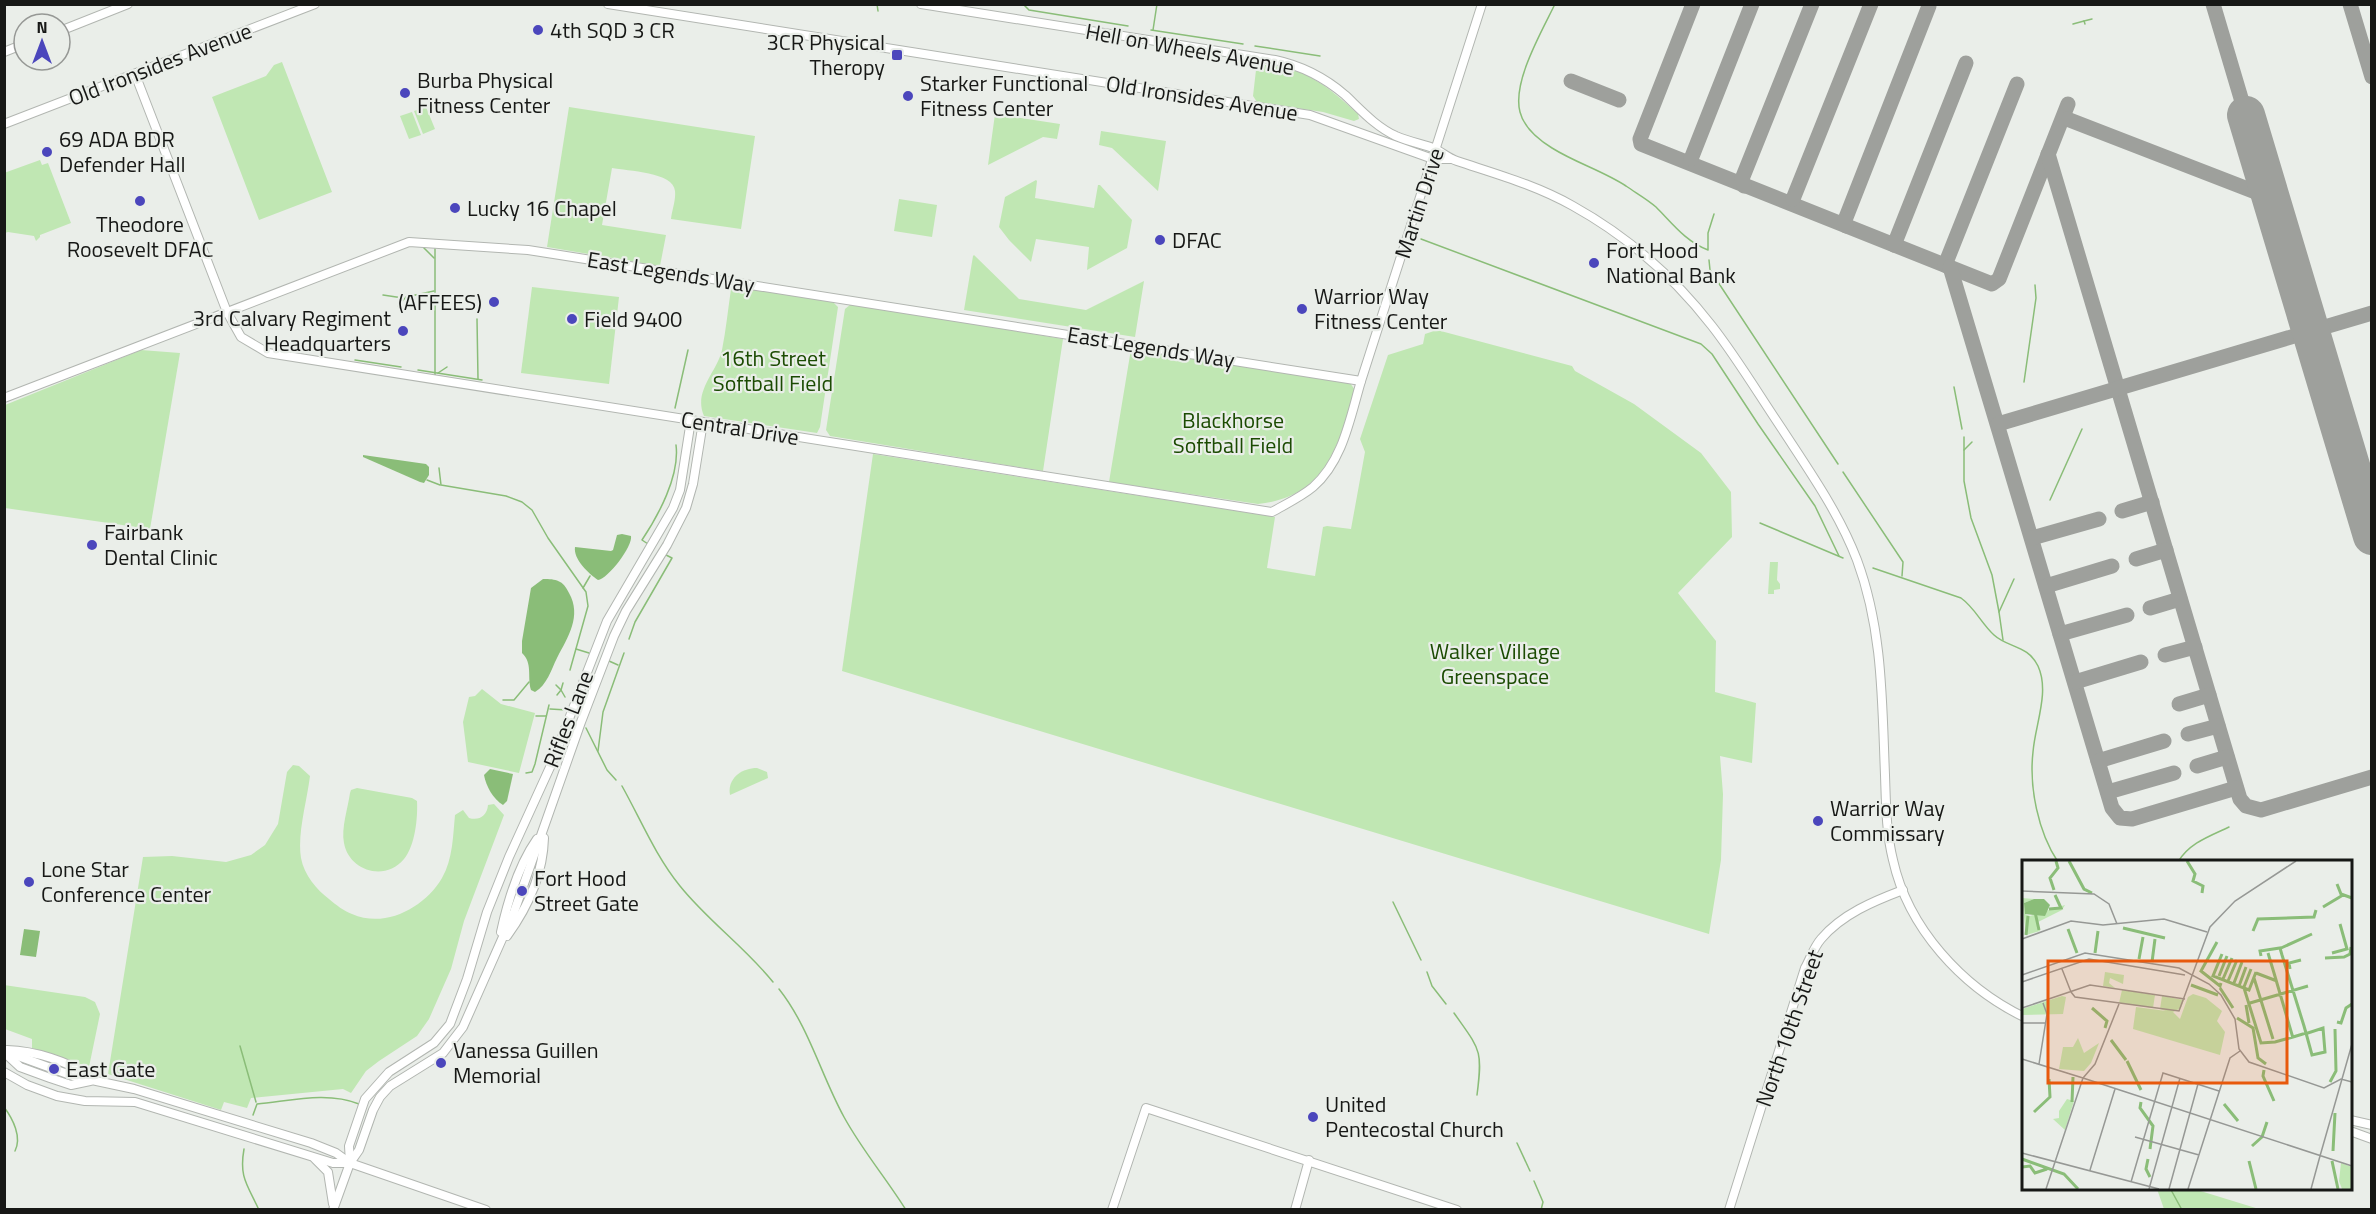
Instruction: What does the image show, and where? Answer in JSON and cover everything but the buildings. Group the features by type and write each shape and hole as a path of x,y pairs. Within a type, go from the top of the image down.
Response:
{"street":[{"path":"72,26 128,4"},
{"name":"Old Ironsides Avenue","path":"4,124 315,4"},
{"name":"Old Ironsides Avenue","path":"608,4 1310,115 1433,159 1452,159"},
{"name":"Hell on Wheels Avenue","path":"921,4 1288,63 1322,77 1386,130 1437,149 1452,159"},
{"name":"Martin Drive","path":"1272,512 1312,488 1328,471 1343,442 1360,381 1437,149 1482,4"},
{"name":"Central Drive","path":"135,74 227,312 241,337 268,353 1272,512"},
{"path":"1452,159 1555,196 1618,235 1663,271 1719,335 1821,488 1857,559 1874,620 1880,669 1887,829 1895,868 1921,926 1951,964 1989,997 2022,1016"},
{"name":"East Legends Way","path":"4,398 415,241 528,250 1360,381"},
{"name":"Rifles Lane","path":"350,1163 349,1146 365,1099 389,1072 434,1043 450,1024 468,979 487,912 551,765 607,621 673,508 684,468 690,420"},
{"name":"Rifles Lane","path":"350,1163 359,1150 380,1097 390,1086 443,1053 463,1027 514,912 614,636 686,508 693,484 703,422"},
{"name":"North 10th Street","path":"1729,1209 1805,968 1815,949 1828,932 1861,908 1904,891"},
{"path":"4,1051 73,1076 134,1089 311,1143 336,1153 350,1163 486,1209"},
{"path":"4,1072 27,1085 57,1096 85,1101 135,1102 315,1158 333,1163 350,1163"},
{"path":"1112,1209 1146,1108 1457,1209"},
{"path":"2352,1120 2372,1125"},
{"path":"2352,1132 2372,1139"},
{"path":"315,1158 327,1172 333,1191 333,1208"},
{"path":"1295,1209 1309,1160"},
{"path":"333,1208 350,1163"}],"green space":[{"path":"282,62 332,192 259,220 212,97 266,76 274,65"},
{"path":"1264,65 1291,69 1315,80 1348,105 1358,114 1359,119 1354,121 1323,112 1257,102 1253,96 1256,70"},
{"path":"426,107 435,129 423,134 414,111"},
{"path":"569,107 755,136 741,229 671,219 675,194 673,185 659,176 612,168 602,225 666,235 660,266 547,247"},
{"path":"412,112 421,135 409,139 400,116"},
{"path":"995,114 1060,124 1057,139 1043,137 988,165"},
{"path":"1101,131 1166,141 1158,191 1112,148 1099,145"},
{"path":"40,160 42,165 48,163 71,223 40,235 36,241 34,236 5,233 4,173"},
{"path":"1036,180 1035,198 1094,208 1098,185 1100,185 1132,220 1127,248 1087,270 1089,247 1036,239 1031,262 999,227 1005,197"},
{"path":"899,199 937,205 932,237 894,231"},
{"path":"974,255 1019,299 1086,310 1144,281 1135,337 964,310"},
{"name":"16th Street Softball Field","path":"735,286 833,302 838,307 820,427 817,433 704,416 701,398 722,350 731,289"},
{"name":"Field 9400","path":"532,287 619,297 609,384 521,373"},
{"path":"851,304 1063,339 1043,471 830,436 826,430 845,309"},
{"name":"Walker Village Greenspace","path":"1437,330 1572,366 1575,371 1634,404 1701,453 1731,492 1732,537 1678,593 1716,641 1715,692 1756,703 1752,763 1720,756 1723,794 1721,860 1709,934 842,671 873,454 1275,517 1267,568 1315,576 1323,527 1351,529 1365,452 1360,439 1388,355 1423,344 1425,334"},
{"name":"Blackhorse Softball Field","path":"1131,349 1350,383 1355,390 1335,449 1326,465 1314,480 1299,491 1281,499 1258,504 1109,482"},
{"path":"141,350 180,353 150,529 5,508 5,405"},
{"path":"1770,562 1778,562 1777,580 1780,589 1774,590 1774,594 1768,594"},
{"path":"482,689 501,704 535,713 519,773 468,762 463,722 469,697 475,696"},
{"path":"293,765 299,766 310,776 300,839 301,858 305,870 316,887 334,903 349,913 365,918 391,917 403,912 426,898 435,888 446,871 452,847 455,815 463,810 469,818 479,818 484,815 488,805 494,804 504,815 464,921 451,969 429,1019 417,1036 366,1071 351,1093 343,1089 251,1098 247,1108 224,1102 221,1110 108,1074 143,857 172,856 226,862 251,855 265,845 278,824 287,772"},
{"path":"757,768 767,772 768,778 730,795 731,784 736,776 746,770"},
{"path":"357,788 412,798 417,801 416,823 411,847 404,859 387,870 369,870 353,861 347,853 343,837 344,825 351,790"},
{"path":"4,985 85,997 95,1002 100,1014 89,1067 32,1048 32,1039 5,1029"},
{"path":"2157,1190 2197,1190 2259,1209 2164,1209"}],"shaded area":[{"path":"363,455 426,464 429,467 429,475 424,483 420,482 363,457"},
{"path":"617,535 631,536 628,547 608,574 598,580 579,561 575,547 611,551"},
{"path":"543,579 555,580 564,585 573,602 574,618 569,634 548,677 535,692 531,690 529,666 522,653 522,641 531,588"},
{"path":"490,769 513,774 507,801 503,805 493,796 486,783 484,775"},
{"path":"24,929 40,931 36,957 20,955"}],"waterway":[{"path":"877,4 878,11"},
{"path":"1023,4 1029,10 1128,26"},
{"path":"1153,30 1157,4"},
{"path":"1555,4 1536,42 1520,86 1520,112 1528,128 1552,148 1617,181 1645,199 1686,237 1708,250 1708,233 1714,214"},
{"path":"2084,21 2092,19"},
{"path":"2073,24 2084,21 2085,24"},
{"path":"1151,30 1243,44"},
{"path":"1255,46 1320,56"},
{"path":"1421,239 1701,344 1712,354 1815,506 1839,556"},
{"path":"424,248 434,258"},
{"path":"435,249 435,375"},
{"path":"1709,260 1710,270 1838,464"},
{"path":"2024,382 2036,298 2035,285"},
{"path":"398,306 406,297 434,291"},
{"path":"383,295 403,298"},
{"path":"477,319 478,379"},
{"path":"675,408 688,350"},
{"path":"355,360 401,367"},
{"path":"438,373 447,367"},
{"path":"418,370 482,380"},
{"path":"1954,387 1962,429"},
{"path":"2050,500 2082,429"},
{"path":"1964,437 1964,481 1971,518 1992,575 1999,612"},
{"path":"1964,450 1972,442"},
{"path":"648,544 642,540 661,508 671,482 675,470 676,445"},
{"path":"439,468 441,485 506,496 522,502 532,510 548,538 586,592 588,606 570,670"},
{"path":"1843,472 1903,562 1902,576"},
{"path":"427,480 440,485"},
{"path":"1760,523 1843,558"},
{"path":"629,639 635,622 672,558 666,555"},
{"path":"1873,568 1961,598 1994,635 2023,650 2034,659 2043,687 2034,742 2032,780 2040,823 2057,860"},
{"path":"583,588 590,576"},
{"path":"2003,640 1999,612 2014,579"},
{"path":"576,649 589,653"},
{"path":"598,751 603,712 624,653"},
{"path":"609,661 618,665"},
{"path":"503,700 514,700 529,682"},
{"path":"563,683 561,690 565,697"},
{"path":"556,685 561,690 557,695"},
{"path":"526,773 532,772 535,764 549,705"},
{"path":"550,709 567,710"},
{"path":"536,716 546,716"},
{"path":"586,728 607,770 616,780"},
{"path":"622,786 656,850 680,886 773,982"},
{"path":"2179,860 2194,845 2229,827"},
{"path":"1393,902 1421,960"},
{"path":"1427,972 1432,986 1446,1004"},
{"path":"779,989 799,1019 844,1117 906,1210"},
{"path":"1454,1013 1478,1051 1480,1068 1477,1095"},
{"path":"240,1046 256,1102"},
{"path":"253,1115 257,1104 295,1099 334,1098 359,1104"},
{"path":"4,1107 17,1134 15,1151"},
{"path":"1517,1143 1530,1171"},
{"path":"244,1149 243,1174 259,1210"},
{"path":"1534,1181 1543,1202 1541,1210"},
{"path":"2171,1190 2182,1210"}],"taxiway":[{"path":"1693,4 1640,139 1641,144 1992,284 1999,279 2068,104"},
{"path":"1691,159 1752,4"},
{"path":"1744,186 1742,179 1812,4"},
{"path":"1793,199 1871,4"},
{"path":"2213,4 2246,115"},
{"path":"2350,4 2372,77"},
{"path":"1846,226 1845,220 1929,6"},
{"path":"1894,245 1966,63"},
{"path":"1571,81 1619,100"},
{"path":"1945,265 2017,84"},
{"path":"2067,119 2271,198"},
{"path":"2048,154 2240,799 2246,806 2261,810 2372,777"},
{"path":"1950,267 2112,808 2120,818 2132,819 2236,788"},
{"path":"1998,424 2372,313"},
{"path":"2122,511 2152,502"},
{"path":"2032,538 2099,519"},
{"path":"2136,559 2166,550"},
{"path":"2046,586 2112,566"},
{"path":"2150,608 2180,599"},
{"path":"2060,634 2127,615"},
{"path":"2165,655 2195,647"},
{"path":"2075,682 2141,662"},
{"path":"2179,704 2209,695"},
{"path":"2188,734 2218,726"},
{"path":"2098,761 2164,741"},
{"path":"2197,766 2227,757"},
{"path":"2108,792 2174,773"}],"runway":[{"path":"2246,115 2372,536"}],"place":[{"name":"4th SQD 3 CR","path":"538,30"},
{"name":"3CR Physical Theropy","path":"897,55"},
{"name":"Burba Physical Fitness Center","path":"405,93"},
{"name":"Starker Functional Fitness Center","path":"908,96"},
{"name":"69 ADA BDR Defender Hall","path":"47,152"},
{"name":"Theodore Roosevelt DFAC","path":"140,201"},
{"name":"Lucky 16 Chapel","path":"455,208"},
{"name":"DFAC","path":"1160,240"},
{"name":"Fort Hood National Bank","path":"1594,263"},
{"name":"(AFFEES)","path":"494,302"},
{"name":"Warrior Way Fitness Center","path":"1302,309"},
{"name":"Field 9400","path":"572,319"},
{"name":"3rd Calvary Regiment Headquarters","path":"403,331"},
{"name":"Fairbank Dental Clinic","path":"92,545"},
{"name":"Warrior Way Commissary","path":"1818,821"},
{"name":"Lone Star Conference Center","path":"29,882"},
{"name":"Fort Hood Street Gate","path":"522,891"},
{"name":"Vanessa Guillen Memorial","path":"441,1063"},
{"name":"East Gate","path":"54,1069"},
{"name":"United Pentecostal Church","path":"1313,1117"}]}
